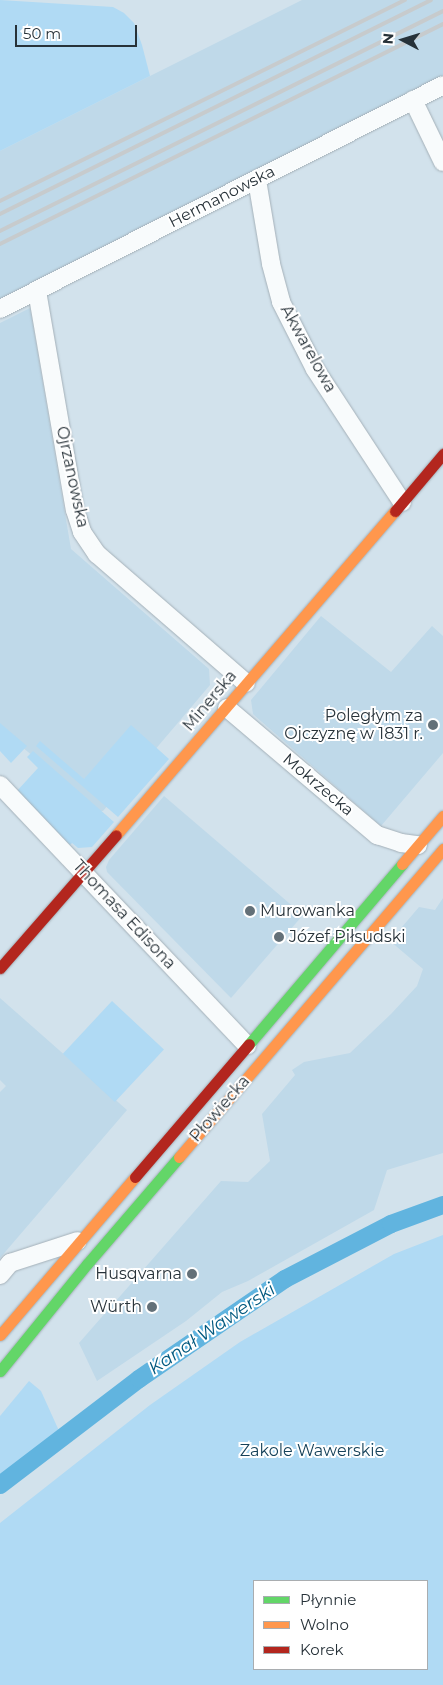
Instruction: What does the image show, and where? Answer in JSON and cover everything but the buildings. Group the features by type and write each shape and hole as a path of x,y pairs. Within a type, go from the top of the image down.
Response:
{"main road":[{"name":"Minerska","path":"0,968 227,708 246,683 443,454"},
{"name":"Płowiecka","path":"0,1335 443,816"},
{"name":"Płowiecka","path":"0,1372 128,1217 443,849"}],"street":[{"name":"Hermanowska","path":"0,310 443,85"},
{"path":"413,100 443,162"},
{"name":"Akwarelowa","path":"256,180 271,264 281,302 315,369 402,502"},
{"name":"Ojrzanowska","path":"37,291 75,510 82,532 97,554 246,683"},
{"name":"Mokrzecka","path":"227,708 377,835 401,843 418,845"},
{"name":"Thomasa Edisona","path":"0,784 247,1045"},
{"path":"5,1269 80,1240"}],"shaded area":[{"path":"302,0 443,0 443,81 0,303 0,151"},
{"path":"30,308 71,549 209,669 210,685 103,811 97,811 0,728 0,323"},
{"path":"321,616 391,672 432,626 443,636 443,753 381,826 253,714 251,700"},
{"path":"164,796 303,915 231,998 107,872 106,867 109,860"},
{"path":"443,898 443,1153 387,1170 374,1210 248,1281 222,1292 186,1321 97,1381 79,1343 221,1181 248,1182 270,1161 262,1114 295,1075 292,1070 304,1062 350,1053 417,986 423,969 390,941 419,907 435,910"},
{"path":"0,998 127,1110 0,1258 0,1092 6,1086 0,1080"}],"green space":[{"path":"0,0 113,7 124,13 134,23 150,76 0,151"},
{"path":"0,723 27,746 11,763 0,751"},
{"path":"131,725 169,759 118,817 36,746 40,741 84,779"},
{"path":"33,751 114,822 92,847 78,848 72,843 70,845 16,792 38,768 27,757"},
{"path":"112,1001 164,1049 115,1102 63,1054"},
{"name":"Zakole Wawerskie","path":"443,1235 443,1685 0,1685 0,1523 150,1405 240,1342 394,1254"},
{"path":"29,1381 41,1391 60,1433 0,1483 0,1416"}],"waterway":[{"name":"Kanał Wawerski","path":"0,1485 139,1379 285,1279 391,1224 443,1205"}],"railway":[{"path":"0,201 405,0"},
{"path":"0,214 431,0"},
{"path":"0,231 443,11"},
{"path":"0,244 443,24"}],"traffic: fast":[{"path":"249,1044 402,864"},
{"path":"0,1371 87,1264 179,1157"}],"traffic: slow":[{"path":"116,835 395,511"},
{"path":"402,864 443,816"},
{"path":"179,1157 443,849"},
{"path":"0,1335 135,1177"}],"traffic: jam":[{"path":"395,511 443,454"},
{"path":"0,968 116,835"},
{"path":"135,1177 249,1044"}],"place":[{"name":"Poległym za Ojczyznę w 1831 r.","path":"433,725"},
{"name":"Murowanka","path":"250,911"},
{"name":"Józef Piłsudski","path":"279,937"},
{"name":"Husqvarna","path":"192,1274"},
{"name":"Würth","path":"152,1307"}]}
